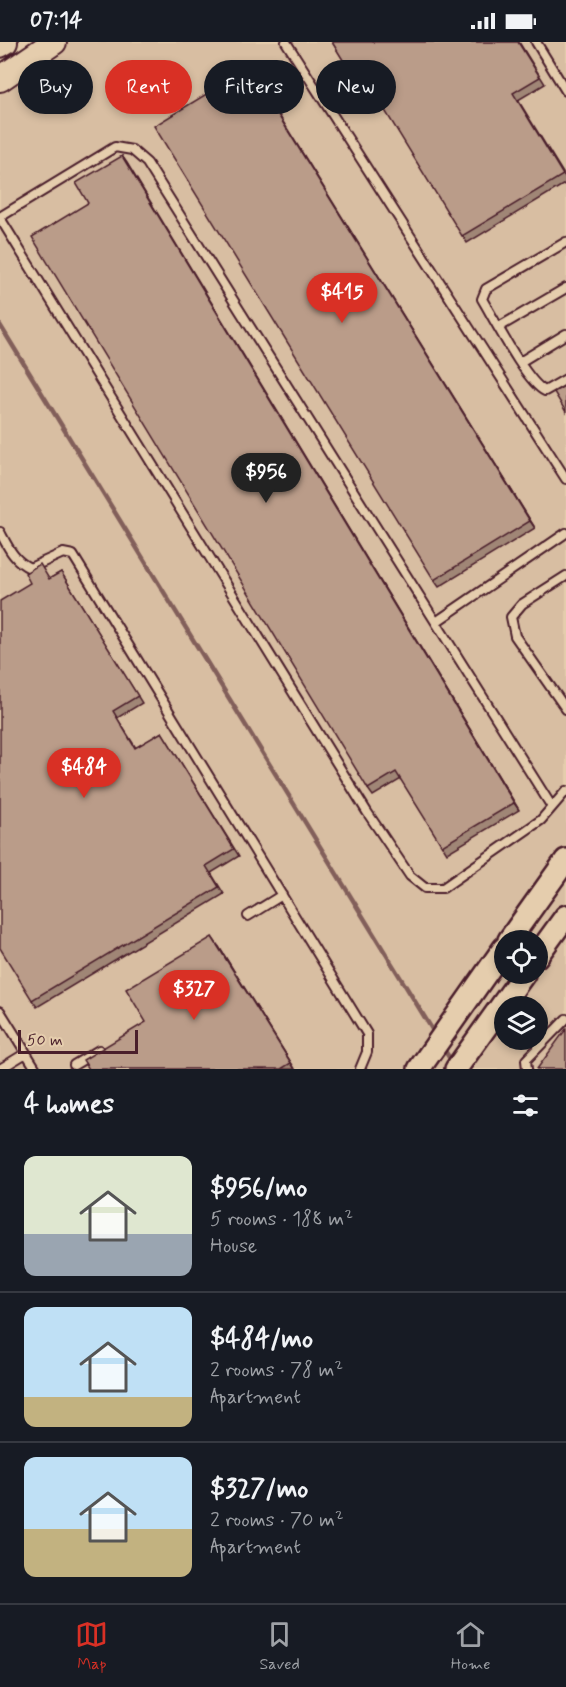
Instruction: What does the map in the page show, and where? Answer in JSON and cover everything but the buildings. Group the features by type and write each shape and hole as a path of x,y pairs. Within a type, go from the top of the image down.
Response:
{"main road":[{"path":"0,45 5,42"},
{"path":"0,79 54,42"},
{"path":"517,930 566,860"},
{"path":"548,941 566,916"},
{"path":"422,1064 494,962"},
{"path":"456,1069 517,984"}],"lane":[{"path":"286,42 566,479"},
{"path":"536,42 566,91"},
{"path":"552,807 147,164 132,150 115,147 0,218 360,802 410,876 426,888 443,888 541,820 566,791"},
{"path":"566,242 486,289 482,299 520,363 538,388 545,391 566,379"},
{"path":"499,327 566,288"},
{"path":"520,363 566,334"},
{"path":"0,532 14,557 30,568 63,553 73,555 367,1034 367,1052 360,1069"},
{"path":"436,622 566,533"},
{"path":"566,576 522,604 511,617 515,636 566,709"},
{"path":"248,916 282,895"},
{"path":"0,1011 36,1069"},
{"path":"527,1069 525,1060 566,1019"},
{"path":"72,1068 99,1050"},
{"path":"0,1069 26,1053"}],"shaded area":[{"path":"33,42 566,42 566,1069 0,1069 0,63"}],"waterway":[{"path":"0,325 435,1034"},
{"path":"442,1046 452,1062"}]}
